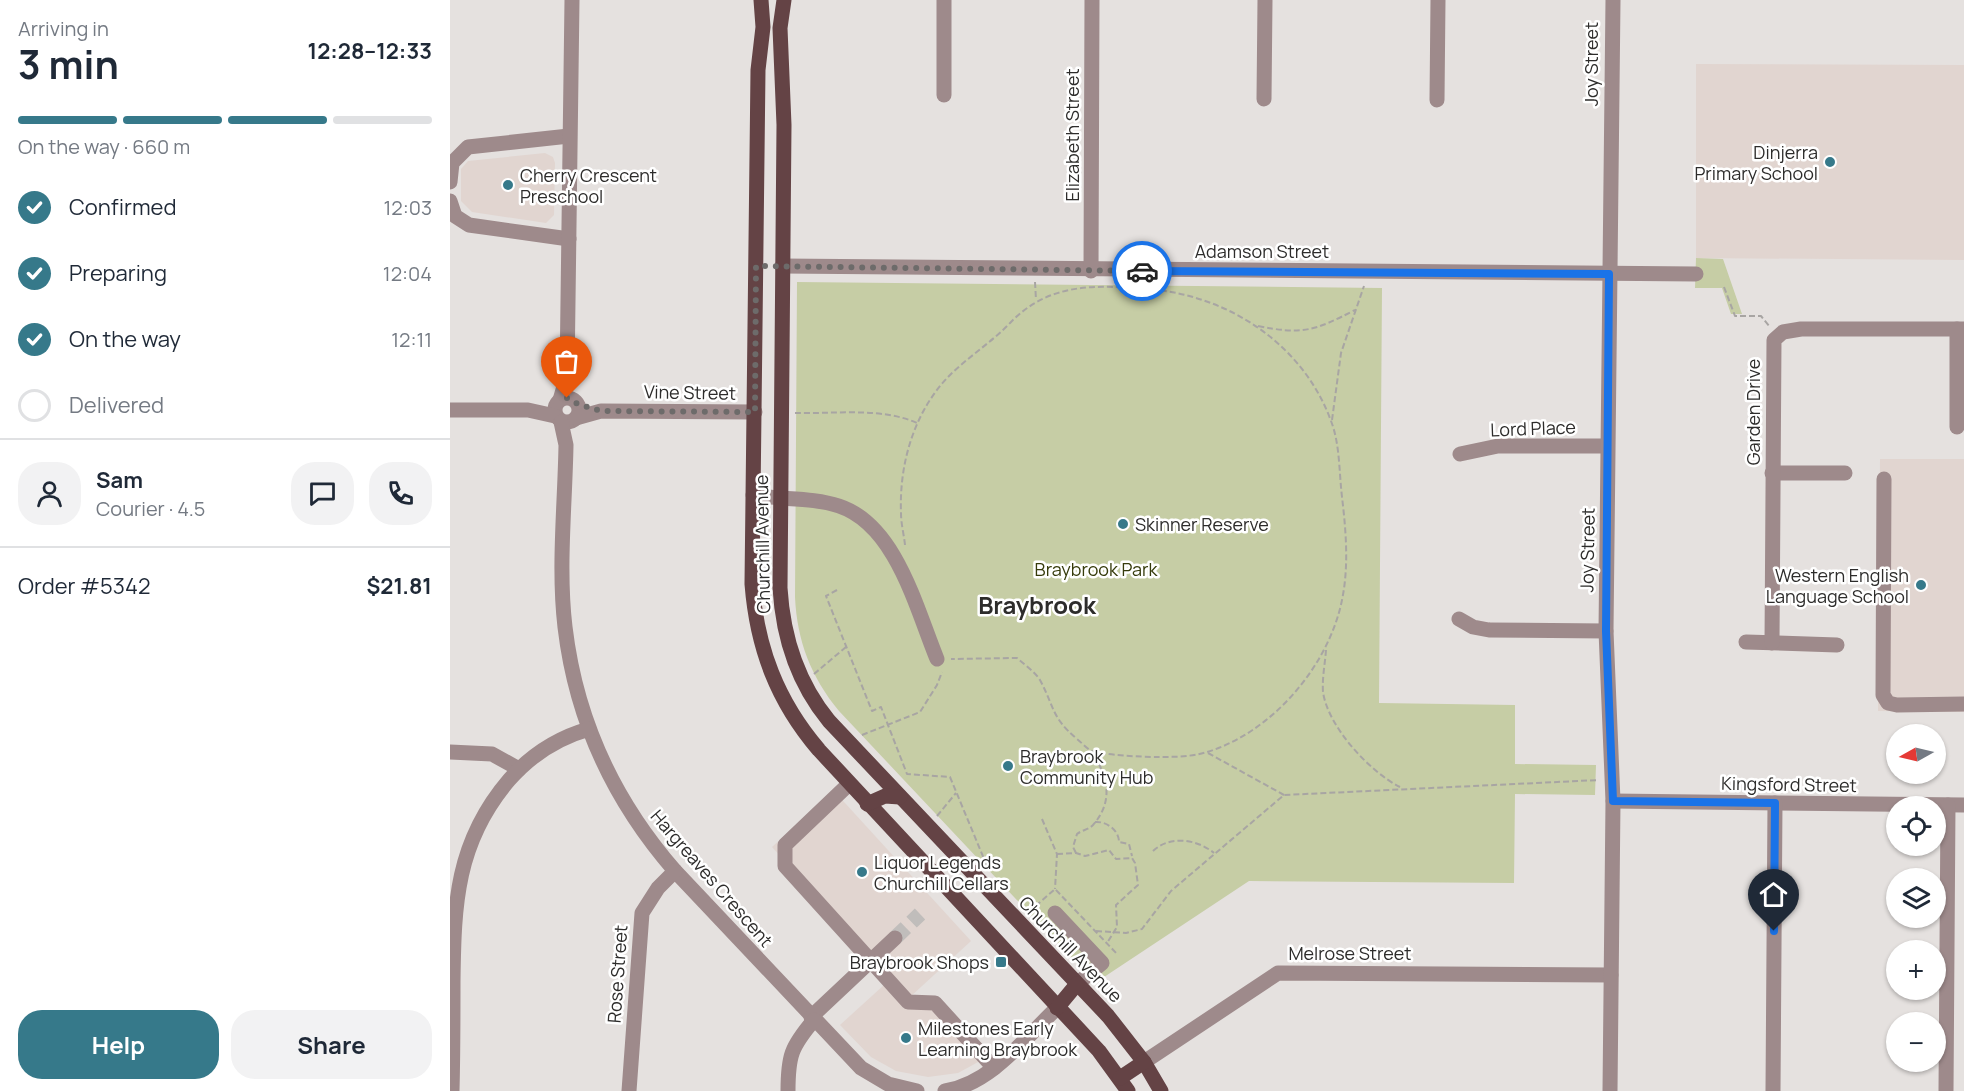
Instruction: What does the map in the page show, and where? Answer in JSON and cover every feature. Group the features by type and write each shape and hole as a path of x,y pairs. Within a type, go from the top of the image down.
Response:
{"main road":[{"name":"Churchill Avenue","path":"760,0 763,27 758,70 753,495 754,614 766,663 787,709 801,730 867,804 1099,1051 1124,1084"},
{"name":"Churchill Avenue","path":"784,0 780,28 784,125 780,413 781,613 794,663 817,707 1108,1016 1144,1062 1161,1091"},
{"name":"Adamson Street","path":"756,266 782,266"},
{"name":"Vine Street","path":"755,412 780,413"},
{"path":"867,804 885,796 900,797"},
{"path":"1057,1008 1077,984"},
{"name":"Melrose Street","path":"1124,1084 1144,1062"}],"street":[{"path":"944,0 944,95"},
{"name":"Elizabeth Street","path":"1091,271 1092,0"},
{"path":"1264,99 1265,0"},
{"path":"1437,100 1438,0"},
{"name":"Hargreaves Crescent","path":"572,1 565,625 573,680 589,729 606,769 636,822 675,871 861,1068 888,1084 917,1091"},
{"name":"Joy Street","path":"1610,1091 1613,801 1606,631 1611,3"},
{"path":"450,182 452,163 468,147 569,136"},
{"path":"450,201 455,216 469,225 569,239"},
{"name":"Adamson Street","path":"782,266 1091,271 1695,274"},
{"name":"Garden Drive","path":"1772,643 1773,348 1777,336 1783,332 1801,329 1960,329"},
{"path":"1957,427 1960,329"},
{"name":"Vine Street","path":"450,410 755,412"},
{"name":"Lord Place","path":"1460,454 1498,446 1607,446"},
{"path":"1772,473 1845,473"},
{"path":"1884,479 1883,695 1888,702 1897,705 1964,704"},
{"path":"753,495 820,501 840,506 872,525 889,545 943,661"},
{"path":"1459,619 1473,627 1489,630 1606,631"},
{"path":"1746,642 1837,645"},
{"path":"452,1091 454,930 458,882 475,832 501,790 519,769 561,738 589,729"},
{"path":"450,752 492,754 519,769"},
{"path":"849,784 785,845 785,866 908,1002 935,1003 994,1068"},
{"name":"Kingsford Street","path":"1613,801 1964,805"},
{"path":"1773,1091 1775,803"},
{"path":"1946,1091 1948,805"},
{"name":"Rose Street","path":"629,1091 642,913 658,888 675,871"},
{"path":"1055,913 1102,963 1077,984"},
{"path":"788,1091 788,1067 793,1046 813,1018 895,938"},
{"name":"Melrose Street","path":"1144,1062 1278,973 1611,975"},
{"path":"945,1091 973,1087 1057,1008"}],"path":[{"path":"1035,270 1036,300"},
{"path":"1092,751 1172,757 1207,752 1245,733 1267,717 1308,676 1326,647 1342,601 1346,554 1338,457 1332,422 1341,354 1364,285 1364,271"},
{"path":"904,553 902,490 909,443 917,423 939,386 1036,300 1082,287 1160,290 1230,309 1256,326 1303,370 1332,422"},
{"path":"1724,287 1735,316 1761,316 1777,336"},
{"path":"1256,326 1280,331 1306,331 1317,329 1355,310"},
{"path":"780,413 873,414 906,418 917,423"},
{"path":"837,590 826,596 872,711 881,707 907,774 950,777 990,874"},
{"path":"812,676 846,647"},
{"path":"1326,647 1323,692 1334,724 1348,743 1386,778 1403,789"},
{"path":"860,736 920,712 938,685 943,661 1017,658 1039,677 1059,724 1092,751 1105,774 1107,803 1095,822 1077,834 1073,847 1076,853"},
{"path":"1207,752 1284,795 1599,780"},
{"path":"936,817 956,793"},
{"path":"1118,955 1096,931 1126,933 1142,929 1171,891 1284,795"},
{"path":"1042,819 1057,854 1055,889"},
{"path":"1095,822 1105,822 1115,830 1119,842 1127,843 1131,848 1138,885 1116,905 1115,932 1107,943"},
{"path":"1153,851 1161,844 1186,840 1206,847 1214,853"},
{"path":"1057,854 1076,853 1085,856 1109,850 1120,861 1132,858"}],"shaded area":[{"name":"Dinjerra Primary School","path":"1696,64 1964,65 1964,260 1696,258"},
{"name":"Cherry Crescent Preschool","path":"545,153 553,157 555,163 554,215 546,223 472,212 461,201 461,169 468,161"},
{"name":"Western English Language School","path":"1880,459 1964,459 1964,712 1878,711"},
{"path":"834,791 971,941 910,997 772,847"},
{"name":"Milestones Early Learning Braybrook","path":"884,985 931,1008 980,1061 958,1073 928,1077 896,1071 871,1057 840,1025"}],"green space":[{"path":"1696,258 1723,259 1742,314 1731,314 1722,288 1695,288"},
{"name":"Braybrook Park","path":"797,282 1382,288 1379,703 1515,705 1515,764 1596,765 1595,795 1515,794 1514,883 1249,881 1095,983 839,711 813,672 807,658 799,629 795,597"}],"tunnel":[{"path":"895,938 920,914"}],"way so far":[{"path":"567,398 601,411 755,412 756,266 1142,271"}],"place":[{"name":"Dinjerra Primary School","path":"1830,162"},
{"name":"Cherry Crescent Preschool","path":"508,185"},
{"name":"Skinner Reserve","path":"1123,524"},
{"name":"Western English Language School","path":"1921,585"},
{"name":"Braybrook Community Hub","path":"1008,766"},
{"name":"Liquor Legends Churchill Cellars","path":"862,872"},
{"name":"Braybrook Shops","path":"1001,962"},
{"name":"Milestones Early Learning Braybrook","path":"906,1038"}],"district":[{"name":"Braybrook","path":"1037,604"}],"route":[{"path":"1142,271 1609,274 1606,631 1607,701 1613,801 1775,803 1774,931"}]}
